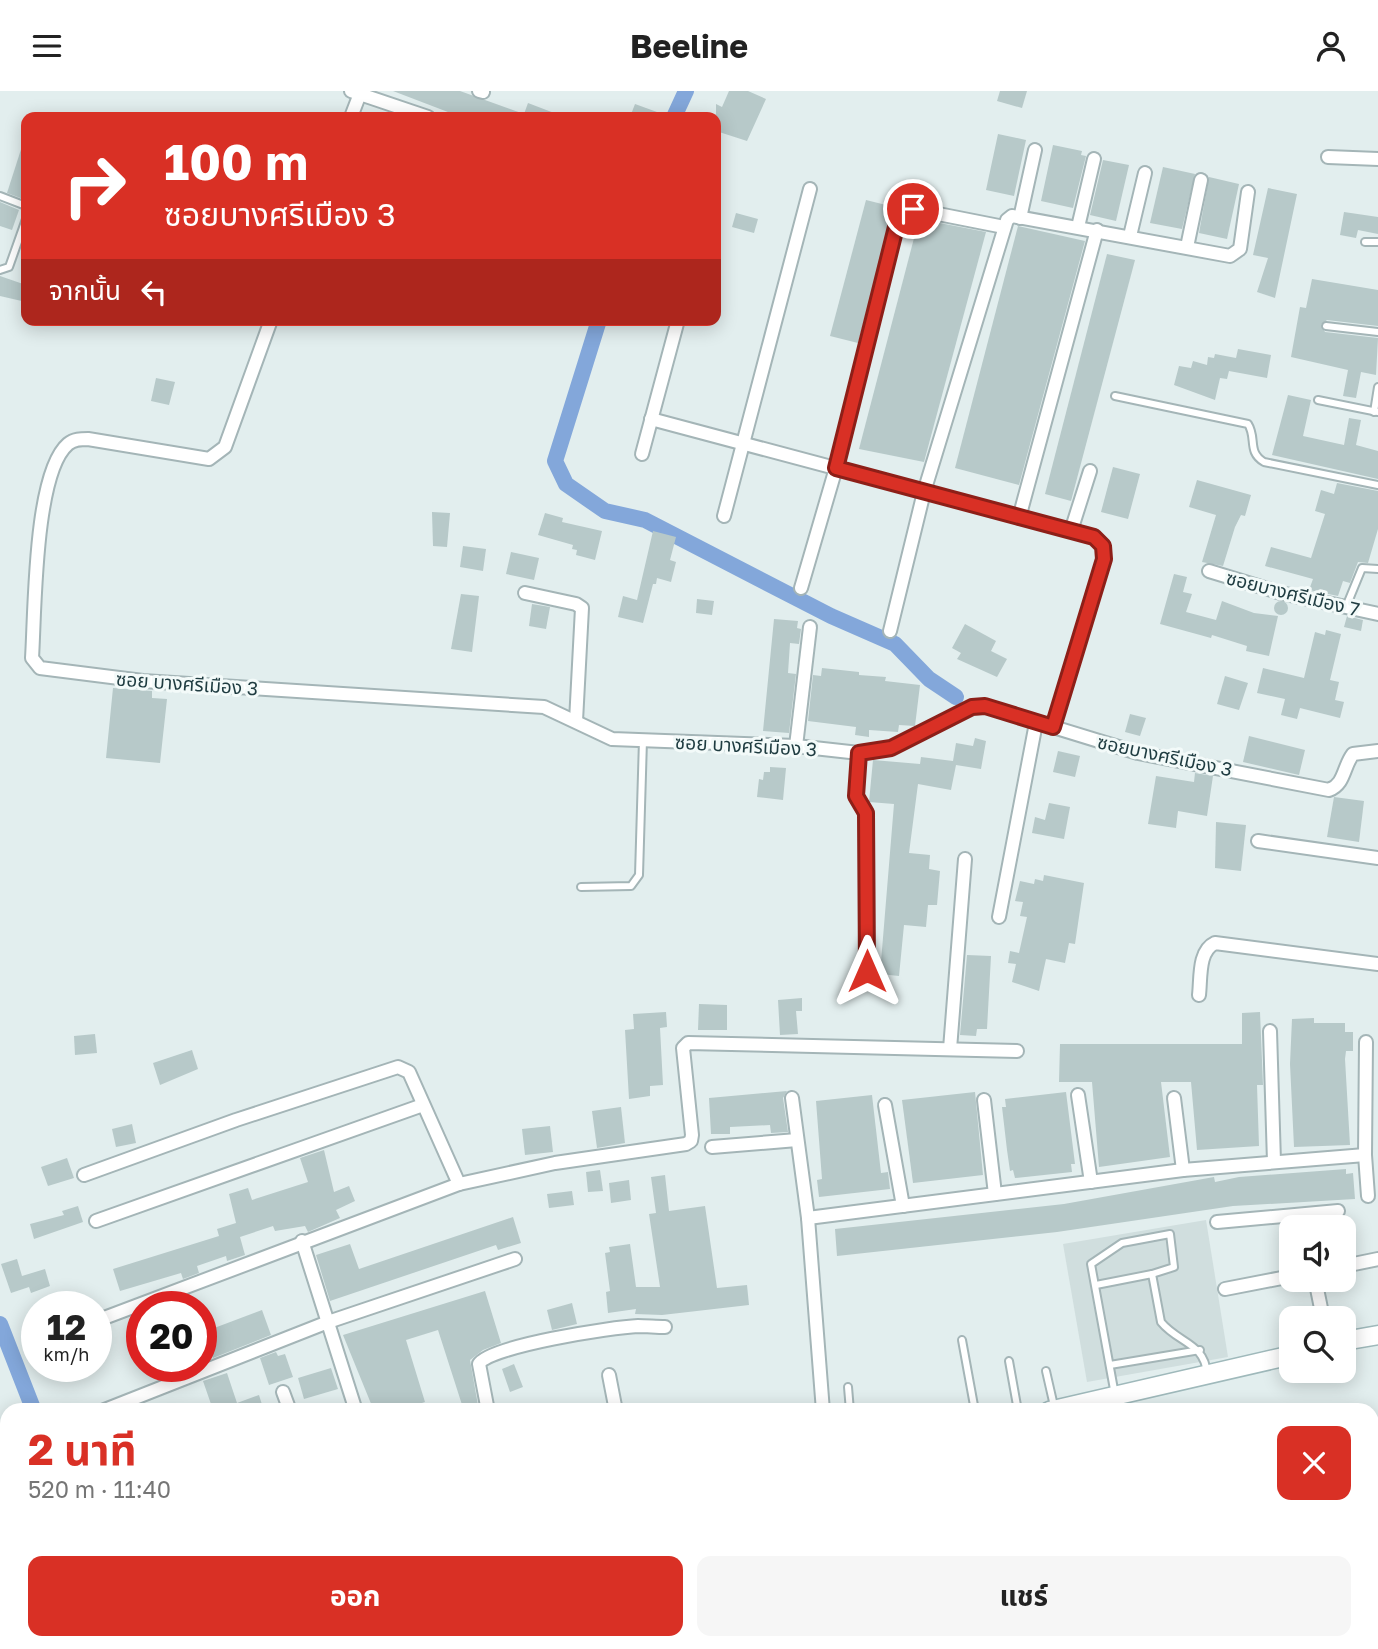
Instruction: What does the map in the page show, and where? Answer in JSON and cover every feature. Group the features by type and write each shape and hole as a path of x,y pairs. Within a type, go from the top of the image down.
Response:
{"main road":[{"path":"1356,1339 1378,1335"},
{"path":"1103,1403 1116,1397 1279,1358"}],"street":[{"path":"352,112 357,92 414,112"},
{"path":"1020,218 1034,150"},
{"path":"1328,157 1378,159"},
{"path":"1078,227 1094,159"},
{"path":"1130,236 1145,173"},
{"path":"1187,247 1202,180"},
{"path":"724,516 810,189"},
{"path":"890,631 924,492 1004,227 1012,216 1230,256 1240,249 1248,192"},
{"path":"801,588 836,468 897,223 913,209 1004,227"},
{"path":"1019,518 1097,230"},
{"name":"ซอย บางศรีเมือง 3","path":"269,326 225,447 219,454 209,459 88,439 76,439 62,451 48,487 39,539 32,658 35,664 48,671 143,681 544,708 612,739 796,746 859,753"},
{"path":"642,454 676,326"},
{"path":"651,419 1094,537 1103,546 1104,559 1053,727"},
{"path":"1072,531 1090,471"},
{"name":"ซอยบางศรีเมือง 7","path":"1209,571 1346,609 1378,614"},
{"path":"525,593 582,608 576,721"},
{"path":"796,746 810,627"},
{"name":"ซอยบางศรีเมือง 3","path":"859,753 891,748 972,707 985,706 1138,753 1329,790 1337,787 1346,763 1353,754 1378,751"},
{"path":"999,917 1035,723"},
{"path":"1258,841 1378,858"},
{"path":"950,1049 965,859"},
{"path":"1199,995 1204,954 1215,943 1378,964"},
{"path":"1270,1031 1274,1162"},
{"path":"1366,1042 1365,1155 1368,1196"},
{"path":"112,1315 459,1184 555,1163 691,1141 683,1048 688,1043 1017,1051"},
{"path":"84,1175 236,1120 398,1067 409,1072 459,1184"},
{"path":"1078,1095 1091,1181"},
{"path":"792,1098 808,1218 822,1403"},
{"path":"1174,1098 1182,1170"},
{"path":"984,1100 995,1194"},
{"path":"96,1221 423,1105"},
{"path":"885,1105 903,1206"},
{"path":"712,1147 797,1140"},
{"path":"808,1218 1182,1170 1365,1155"},
{"path":"1326,1215 1338,1211"},
{"path":"1217,1222 1279,1221"},
{"path":"302,1241 353,1403"},
{"path":"122,1403 328,1322 515,1259"},
{"path":"1356,1264 1378,1259"},
{"path":"1226,1289 1279,1279"},
{"path":"486,1403 479,1364 483,1358 539,1342 618,1328 665,1327"},
{"path":"609,1375 614,1403"},
{"path":"283,1392 287,1403"}],"lane":[{"path":"0,196 21,204"},
{"path":"0,270 9,267 21,233"},
{"path":"1364,242 1378,243"},
{"path":"1326,326 1378,332"},
{"path":"1318,400 1376,412 1378,387"},
{"path":"1115,396 1248,424 1254,433 1252,449 1256,457 1264,462 1378,485"},
{"path":"1346,609 1357,574 1362,568 1378,569"},
{"path":"581,887 631,886 639,875 643,740"},
{"path":"859,753 856,796 866,813 867,971"},
{"path":"1096,1285 1174,1267 1170,1234 1122,1243 1091,1263 1116,1397"},
{"path":"1152,1274 1161,1321 1200,1350 1206,1361 1208,1376"},
{"path":"962,1340 974,1403"},
{"path":"1110,1365 1200,1350"},
{"path":"1009,1361 1017,1403"},
{"path":"1046,1371 1051,1403"},
{"path":"848,1387 849,1403"}],"shaded area":[{"path":"1206,1220 1228,1357 1087,1382 1063,1244"}],"building":[{"path":"393,91 460,91 518,112 448,112"},
{"path":"729,91 748,91 766,99 747,141 721,133 721,112 716,112 716,104 722,107"},
{"path":"1000,91 1027,91 1022,108 997,101"},
{"path":"528,103 552,112 525,112"},
{"path":"635,104 657,112 632,112"},
{"path":"998,134 1026,140 1014,196 986,190"},
{"path":"1053,145 1082,151 1081,155 1086,156 1073,208 1041,201"},
{"path":"21,149 21,198 7,193"},
{"path":"1103,160 1129,165 1116,221 1090,215"},
{"path":"1163,167 1195,174 1182,229 1150,223"},
{"path":"1209,177 1239,184 1227,239 1199,233"},
{"path":"1268,188 1297,194 1275,298 1257,292 1268,258 1253,255"},
{"path":"866,200 894,207 858,343 830,336"},
{"path":"0,202 19,210 12,230 0,226"},
{"path":"1344,212 1378,217 1378,234 1358,230 1356,238 1340,235"},
{"path":"736,213 758,219 754,233 732,227"},
{"path":"919,219 986,232 924,462 859,449"},
{"path":"1018,226 1085,241 1019,485 955,468"},
{"path":"1107,254 1135,260 1071,501 1045,494"},
{"path":"0,276 21,283 21,301 0,296"},
{"path":"1312,279 1378,290 1378,326 1327,320 1321,325 1325,332 1378,338 1376,375 1361,372 1356,398 1343,396 1348,370 1291,357 1300,307 1306,308"},
{"path":"1238,349 1271,355 1267,378 1229,371 1227,379 1220,378 1215,400 1174,385 1179,366 1191,368 1193,361 1207,365 1208,357 1214,358 1215,354 1236,358"},
{"path":"156,378 175,382 169,405 151,401"},
{"path":"1288,395 1311,400 1303,436 1344,445 1349,418 1361,420 1356,445 1378,451 1378,479 1272,455"},
{"path":"1113,467 1140,474 1128,519 1101,512"},
{"path":"1197,480 1251,495 1245,516 1241,515 1235,527 1223,566 1202,562 1216,515 1189,507"},
{"path":"1337,483 1378,491 1378,529 1368,563 1358,562 1350,583 1343,581 1338,596 1309,590 1313,579 1265,566 1271,547 1311,558 1325,514 1315,511 1321,490 1334,494"},
{"path":"432,512 450,513 447,547 433,546"},
{"path":"545,513 563,518 562,522 602,531 595,560 576,555 577,550 572,549 573,545 538,535"},
{"path":"653,531 676,537 670,560 676,562 671,582 657,578 643,623 618,617 623,596 637,600"},
{"path":"463,546 486,549 483,571 460,567"},
{"path":"511,552 539,558 534,580 506,574"},
{"path":"1174,574 1187,577 1183,592 1192,594 1186,612 1216,620 1222,601 1254,613 1278,616 1269,656 1246,651 1247,646 1212,635 1211,638 1160,624"},
{"path":"461,594 479,596 472,652 451,649"},
{"path":"697,599 714,601 712,615 696,613"},
{"path":"1281,601 1286,603 1286,613 1281,615 1276,613 1274,608 1276,603"},
{"path":"532,604 550,607 546,629 529,626"},
{"path":"1347,616 1363,620 1361,631 1344,627"},
{"path":"774,619 798,621 797,628 801,629 799,644 790,643 788,673 796,674 789,733 763,731"},
{"path":"965,624 996,641 991,651 1007,659 997,677 957,659 961,653 952,648"},
{"path":"1326,630 1341,634 1330,680 1339,682 1335,700 1344,702 1340,718 1300,708 1297,719 1281,715 1285,699 1257,693 1263,668 1304,678 1315,632 1325,635"},
{"path":"822,668 859,672 859,675 886,677 885,681 920,685 915,726 899,725 898,732 869,730 869,737 855,735 856,727 808,721 813,675 821,676"},
{"path":"1225,676 1248,683 1239,710 1217,704"},
{"path":"113,688 152,691 152,698 167,699 160,763 106,758"},
{"path":"1130,714 1146,718 1140,736 1125,732"},
{"path":"1249,736 1305,750 1299,775 1243,762"},
{"path":"975,738 986,741 981,769 956,765 951,790 918,784 909,853 930,855 929,869 940,871 937,905 928,905 926,927 904,925 899,976 880,974 894,804 869,802 873,760 920,764 921,757 953,761 956,743 973,746"},
{"path":"1058,751 1080,756 1075,777 1053,772"},
{"path":"770,767 786,768 783,800 757,797 759,779 763,780 764,772 770,772"},
{"path":"1195,773 1213,776 1207,816 1178,811 1176,828 1148,824 1156,776 1194,782"},
{"path":"1334,797 1364,801 1359,842 1327,837"},
{"path":"1049,803 1070,807 1064,839 1032,833 1035,817 1045,820"},
{"path":"1216,822 1246,825 1241,871 1215,868"},
{"path":"1044,875 1084,883 1075,944 1069,943 1065,963 1046,959 1039,991 1012,982 1016,964 1008,963 1010,951 1019,953 1027,917 1020,916 1023,902 1015,901 1020,881 1034,884 1035,879 1043,881"},
{"path":"967,955 991,956 987,1029 977,1029 976,1036 960,1035"},
{"path":"802,998 802,1011 796,1011 798,1034 780,1035 778,1000"},
{"path":"699,1004 727,1005 727,1030 698,1030"},
{"path":"666,1012 667,1027 660,1028 663,1085 650,1086 650,1096 629,1099 625,1030 634,1029 633,1014"},
{"path":"1260,1012 1263,1085 1257,1085 1259,1146 1197,1150 1191,1082 1161,1082 1170,1157 1099,1167 1092,1082 1059,1082 1060,1044 1242,1044 1242,1013"},
{"path":"1314,1018 1314,1023 1345,1023 1345,1032 1353,1032 1353,1051 1346,1051 1345,1059 1350,1145 1294,1147 1290,1064 1292,1019"},
{"path":"95,1034 97,1053 75,1055 74,1036"},
{"path":"192,1050 198,1069 160,1085 153,1063"},
{"path":"787,1091 783,1098 788,1132 771,1133 770,1125 730,1127 730,1134 711,1134 709,1098"},
{"path":"975,1092 983,1175 913,1183 902,1100"},
{"path":"1066,1092 1075,1164 1071,1164 1072,1172 1015,1178 1013,1170 1010,1171 1007,1150 1002,1107 1006,1107 1005,1099"},
{"path":"872,1095 881,1173 888,1172 890,1189 819,1197 817,1180 822,1179 816,1101"},
{"path":"621,1107 625,1143 597,1148 592,1111"},
{"path":"132,1124 136,1143 116,1147 112,1129"},
{"path":"550,1126 553,1152 525,1155 522,1129"},
{"path":"324,1150 334,1192 349,1186 355,1201 336,1210 340,1218 308,1232 305,1226 275,1231 273,1226 240,1237 245,1255 227,1261 226,1256 197,1266 199,1273 183,1279 181,1273 120,1291 113,1269 219,1236 217,1229 236,1223 229,1194 248,1188 252,1200 308,1182 300,1158"},
{"path":"67,1158 74,1178 48,1186 41,1167"},
{"path":"1346,1169 1346,1174 1353,1173 1355,1199 1233,1206 1057,1232 837,1256 835,1229 1064,1204 1214,1177 1215,1182 1239,1177"},
{"path":"600,1170 603,1191 588,1192 586,1172"},
{"path":"665,1175 669,1211 705,1206 717,1288 747,1285 749,1305 662,1315 635,1314 636,1309 608,1313 606,1292 610,1291 605,1253 610,1252 609,1247 630,1244 636,1287 660,1287 649,1214 656,1213 651,1177"},
{"path":"629,1180 631,1200 611,1203 609,1183"},
{"path":"572,1191 574,1205 549,1208 547,1194"},
{"path":"78,1206 83,1222 34,1239 30,1224 64,1215 62,1211"},
{"path":"513,1217 521,1243 498,1250 496,1245 330,1301 316,1255 350,1244 359,1269"},
{"path":"17,1259 22,1276 45,1269 50,1286 36,1291 30,1291 29,1287 11,1293 1,1264"},
{"path":"485,1291 501,1343 483,1350 470,1360 478,1403 461,1403 438,1330 406,1340 425,1402 371,1403 343,1335"},
{"path":"572,1303 577,1324 552,1330 547,1310"},
{"path":"262,1310 271,1335 217,1356 217,1327"},
{"path":"276,1352 278,1356 285,1354 293,1377 269,1385 260,1358"},
{"path":"514,1364 523,1387 510,1392 502,1369"},
{"path":"331,1368 338,1389 304,1399 298,1378"},
{"path":"227,1373 237,1403 211,1403 203,1382 217,1382 217,1376"},
{"path":"259,1395 262,1403 237,1403"}],"waterway":[{"path":"676,112 686,91"},
{"path":"597,326 555,461 566,484 605,511 645,520 831,616 895,644 929,679 956,697"},
{"path":"0,1324 31,1403"}],"route":[{"path":"867,971 866,813 856,796 859,753 891,748 972,707 985,706 1053,727 1104,559 1103,546 1094,537 836,468 897,223 905,213 913,209"}]}
